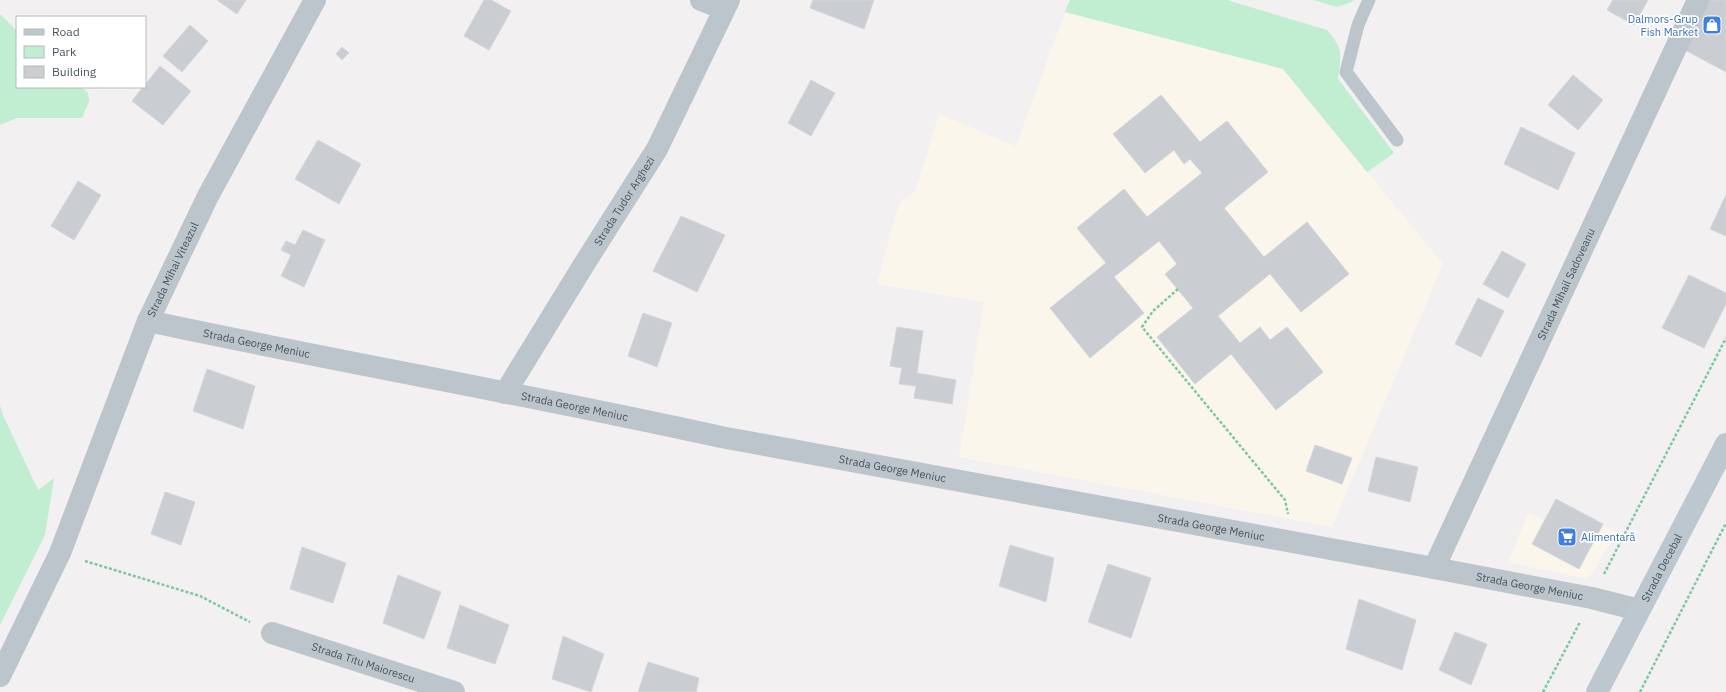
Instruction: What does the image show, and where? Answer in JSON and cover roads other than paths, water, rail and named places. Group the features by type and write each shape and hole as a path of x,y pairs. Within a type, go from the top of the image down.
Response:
{"main road":[{"name":"Strada Decebal","path":"1597,692 1726,444"}],"street":[{"name":"Strada Mihai Viteazul","path":"0,676 60,553 148,321 208,196 315,0"},
{"path":"701,0 727,5"},
{"name":"Strada Mihail Sadoveanu","path":"1434,568 1698,0"},
{"name":"Strada Tudor Arghezi","path":"505,393 657,149 727,5"},
{"name":"Strada George Meniuc","path":"148,321 505,393 613,413 721,437 803,453 1286,540 1592,598 1639,610"},
{"name":"Strada Titu Maiorescu","path":"272,633 454,692"}],"lane":[{"path":"1369,0 1358,25 1346,72 1397,140"}],"place":[{"name":"Dalmors-Grup Fish Market","path":"1712,25"},
{"name":"Alimentară","path":"1567,537"}]}
